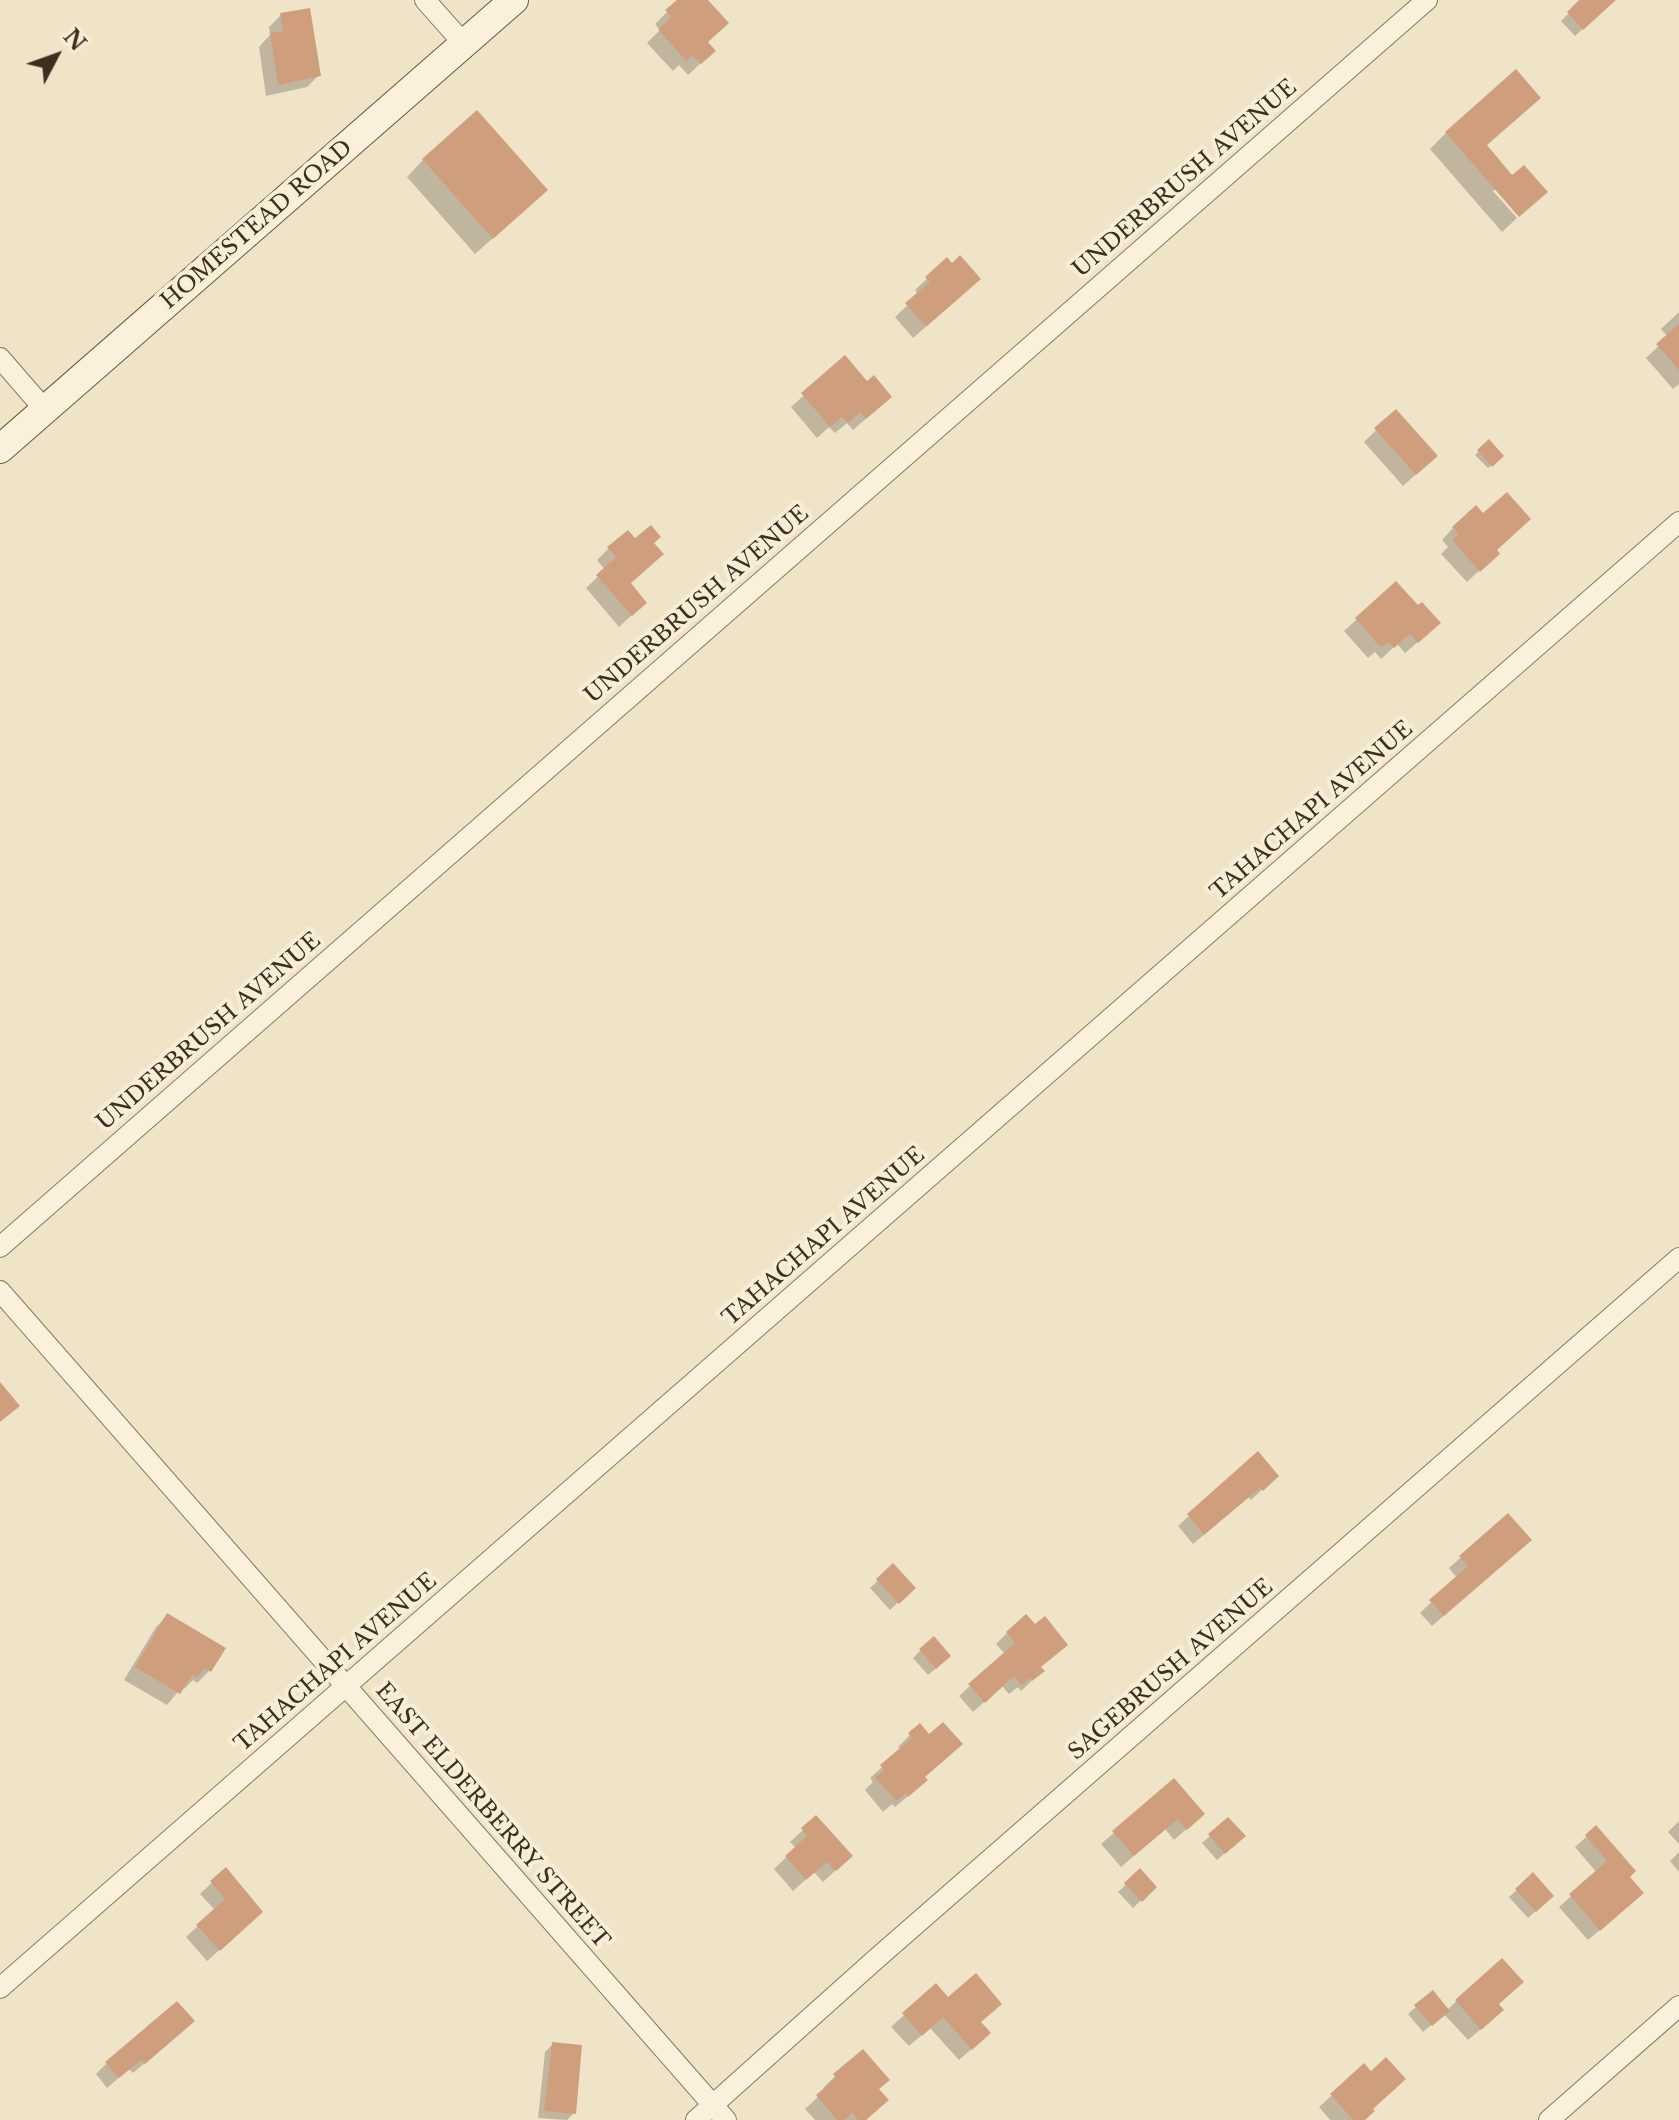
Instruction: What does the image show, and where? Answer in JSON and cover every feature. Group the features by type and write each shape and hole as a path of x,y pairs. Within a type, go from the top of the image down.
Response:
{"main road":[{"name":"HOMESTEAD ROAD","path":"0,449 514,0"}],"street":[{"path":"425,0 464,44"},
{"name":"UNDERBRUSH AVENUE","path":"0,1247 1427,0"},
{"path":"0,358 45,410"},
{"name":"TAHACHAPI AVENUE","path":"0,1988 1679,522"},
{"name":"SAGEBRUSH AVENUE","path":"696,2120 720,2113 888,1949 1679,1258"},
{"name":"EAST ELDERBERRY STREET","path":"0,1291 720,2113"},
{"path":"1549,2120 1679,2006"}],"building":[{"path":"677,0 708,0 729,23 708,42 716,51 701,64 692,55 686,61 658,29 671,17 665,10"},
{"path":"1579,0 1616,0 1583,30 1567,12"},
{"path":"310,8 321,76 278,85 270,33 283,31 280,13"},
{"path":"1516,69 1541,98 1487,145 1512,175 1524,165 1548,192 1519,217 1445,132"},
{"path":"477,110 548,190 493,239 422,159"},
{"path":"960,255 981,279 926,327 905,303 930,282 925,277 947,257 952,263"},
{"path":"1679,324 1679,370 1656,344"},
{"path":"845,355 867,381 874,375 892,397 866,419 860,412 848,423 842,417 830,427 801,393"},
{"path":"1396,409 1438,456 1416,475 1374,428"},
{"path":"1489,439 1504,456 1492,467 1477,450"},
{"path":"1507,492 1531,519 1497,550 1500,554 1480,572 1452,540 1459,534 1452,527 1476,505 1483,513"},
{"path":"651,525 661,537 654,543 664,554 631,583 647,603 632,616 596,575 616,557 607,547 628,530 635,538"},
{"path":"1396,581 1418,605 1422,602 1441,623 1418,643 1410,634 1394,648 1388,642 1381,648 1355,618"},
{"path":"0,1382 20,1406 0,1422"},
{"path":"1258,1451 1279,1476 1204,1535 1187,1514"},
{"path":"1508,1513 1532,1540 1444,1616 1429,1600 1468,1566 1459,1556"},
{"path":"893,1563 916,1588 899,1604 876,1579"},
{"path":"167,1613 226,1648 211,1672 204,1668 198,1678 192,1675 180,1694 135,1667"},
{"path":"1026,1614 1035,1624 1045,1616 1068,1645 1041,1667 1045,1671 1032,1681 1030,1678 1021,1685 1014,1676 985,1703 968,1684 1015,1643 1006,1632"},
{"path":"934,1636 951,1656 936,1669 919,1649"},
{"path":"943,1722 963,1744 925,1777 928,1780 908,1797 906,1793 896,1801 875,1777 884,1770 880,1765 912,1738 908,1733 920,1723 929,1734"},
{"path":"1174,1778 1205,1814 1187,1830 1178,1819 1134,1856 1112,1831"},
{"path":"816,1815 853,1856 836,1871 827,1862 806,1880 785,1856 807,1836 801,1828"},
{"path":"1228,1817 1246,1836 1225,1854 1208,1834"},
{"path":"1596,1825 1636,1871 1630,1877 1644,1893 1600,1931 1569,1894 1607,1861 1585,1835"},
{"path":"226,1867 263,1912 220,1951 196,1925 225,1899 210,1881"},
{"path":"1140,1868 1157,1887 1142,1902 1124,1883"},
{"path":"1533,1872 1554,1896 1536,1912 1515,1889"},
{"path":"1502,1958 1524,1982 1499,2004 1504,2010 1481,2030 1455,2000"},
{"path":"976,1973 1002,2004 981,2022 991,2033 972,2050 943,2017 922,2036 902,2013 936,1983 948,1997"},
{"path":"1433,1990 1450,2011 1432,2026 1414,2005"},
{"path":"177,2001 195,2021 145,2064 141,2060 119,2078 105,2062"},
{"path":"552,2042 582,2045 576,2114 544,2111"},
{"path":"863,2049 890,2080 879,2089 889,2100 866,2120 858,2120 852,2113 844,2120 837,2120 816,2095 836,2078 833,2074"},
{"path":"1386,2057 1406,2079 1365,2120 1353,2120 1330,2094 1364,2063 1371,2071"}]}
